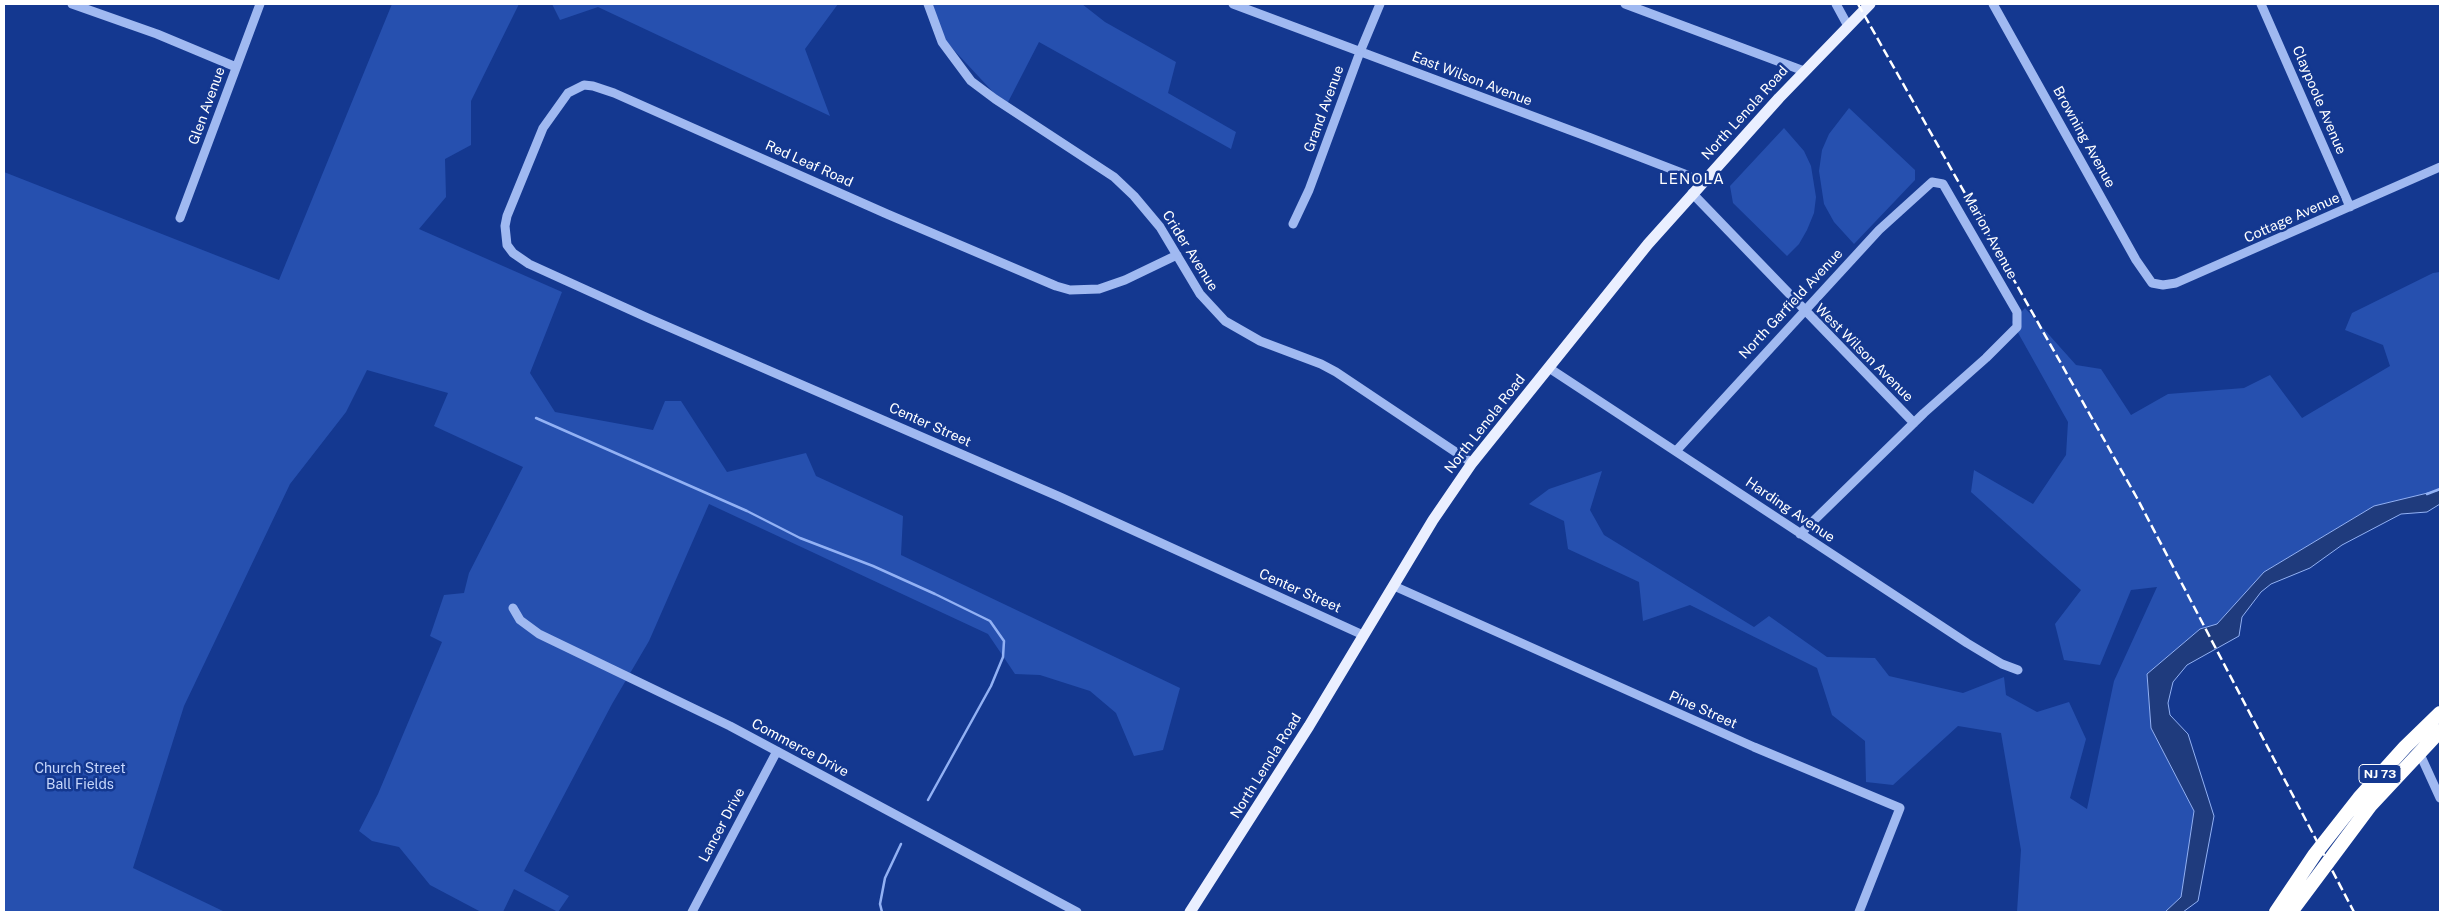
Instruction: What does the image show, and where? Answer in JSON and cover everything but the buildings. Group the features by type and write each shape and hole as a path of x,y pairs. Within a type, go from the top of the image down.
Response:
{"highway":[{"name":"NJ 73","path":"2276,912 2316,854 2359,798 2405,747 2440,713"},
{"name":"NJ 73","path":"2291,912 2360,819 2440,731"}],"main road":[{"name":"North Lenola Road","path":"1190,912 1309,726 1433,520 1472,463 1636,257 1692,193 1870,4"}],"street":[{"path":"72,4 157,34 236,67"},
{"name":"Glen Avenue","path":"180,218 260,4"},
{"name":"Crider Avenue","path":"928,4 942,42 971,81 995,100 1032,122 1119,182 1152,216 1177,255 1192,284 1207,304 1235,329 1336,372 1472,463"},
{"name":"East Wilson Avenue","path":"1233,4 1591,138 1687,175 1701,184"},
{"name":"Grand Avenue","path":"1293,224 1309,190 1360,52 1380,4"},
{"path":"1625,4 1804,72"},
{"path":"1836,4 1848,26"},
{"name":"Browning Avenue","path":"1993,4 2136,260 2152,283"},
{"name":"Claypoole Avenue","path":"2261,4 2350,207"},
{"name":"Red Leaf Road","path":"505,226 507,216 543,128 568,93 584,85 614,93 887,214 1056,286 1077,291 1099,289 1137,275 1177,255"},
{"name":"Cottage Avenue","path":"2152,283 2163,285 2176,283 2440,167"},
{"name":"North Garfield Avenue","path":"1676,451 1879,230 1932,182"},
{"name":"Marion Avenue","path":"1914,423 2011,335 2017,327 2017,312 1949,190 1943,184 1932,182"},
{"name":"West Wilson Avenue","path":"1692,193 1914,423"},
{"name":"Center Street","path":"505,226 507,245 521,259 536,267 648,318 1060,497 1363,636"},
{"name":"Harding Avenue","path":"1549,368 1984,653 2018,670"},
{"path":"1800,534 1914,423"},
{"name":"Pine Street","path":"1394,586 1754,747 1900,808 1859,912"},
{"name":"Commerce Drive","path":"513,608 520,620 539,634 668,694 1077,912"},
{"name":"Lancer Drive","path":"692,912 777,752"},
{"path":"2419,752 2440,798"}],"green space":[{"name":"Church Street Ball Fields","path":"392,4 519,4 471,101 471,145 445,159 446,197 419,229 562,292 530,373 555,412 653,430 665,401 681,401 727,472 806,453 816,476 903,516 901,555 1180,688 1163,750 1134,756 1116,713 1090,691 1040,675 1015,674 988,634 709,504 649,641 612,704 524,871 569,896 558,912 514,889 503,912 481,912 430,885 399,847 372,841 359,831 378,794 442,642 430,636 444,595 464,593 469,573 523,467 434,426 448,393 367,370 346,412 290,484 184,706 133,868 225,912 4,912 4,172 279,280"},
{"path":"552,4 838,4 805,49 830,116 598,7 560,20"},
{"path":"932,4 1082,4 1105,22 1176,62 1168,93 1236,132 1231,149 1039,42 1006,106 939,34"},
{"path":"1849,108 1915,170 1915,180 1854,244 1834,222 1824,204 1819,171 1822,150 1829,134"},
{"path":"1784,128 1804,151 1811,166 1816,197 1814,213 1807,230 1799,244 1787,256 1733,203 1730,186"},
{"path":"2440,272 2440,490 2374,506 2264,572 2217,624 2200,629 2147,674 2151,728 2194,811 2181,897 2165,912 2017,912 2021,850 2001,733 1958,726 1893,785 1866,782 1865,741 1832,715 1817,668 1690,605 1643,621 1639,582 1568,549 1564,521 1529,504 1549,489 1602,471 1590,510 1604,535 1754,627 1769,616 1827,657 1875,658 1889,676 1963,693 2004,677 2006,695 2037,712 2069,702 2086,739 2070,798 2087,809 2114,681 2157,587 2131,590 2100,665 2064,660 2055,624 2081,590 1971,492 1974,470 2033,504 2066,455 2068,422 2012,322 2025,308 2076,365 2101,369 2131,415 2168,394 2244,388 2270,375 2302,418 2390,366 2383,345 2345,330 2352,313 2433,273"}],"shaded area":[{"path":"2440,490 2440,504 2427,512 2401,514 2342,545 2310,568 2271,584 2261,592 2242,617 2239,636 2187,665 2173,682 2168,703 2170,715 2188,734 2214,816 2198,901 2183,912 2165,912 2181,897 2194,811 2151,728 2147,674 2200,629 2217,624 2264,572 2374,506"}],"waterway":[{"path":"536,418 747,511 800,538 873,566 990,621 1004,641 1003,657 991,686 928,800"},
{"path":"2427,494 2440,489"},
{"path":"882,912 880,904 885,878 901,844"}],"railway":[{"path":"1858,4 2137,498 2354,912"}],"district":[{"name":"LENOLA","path":"1692,179"}]}
